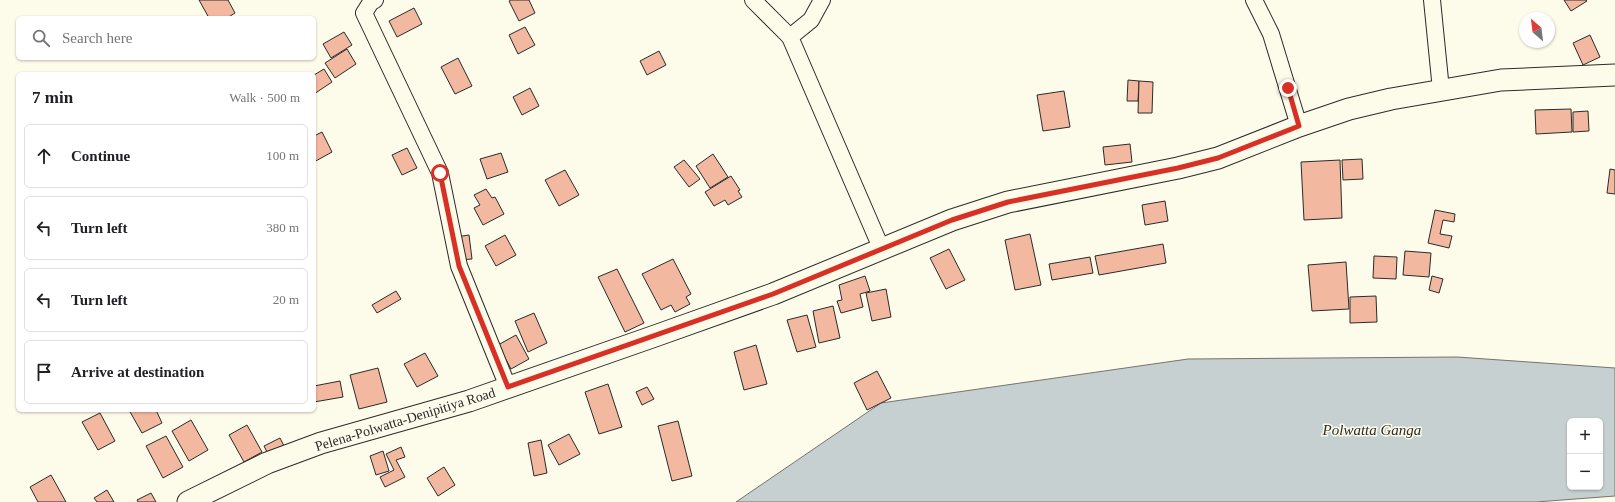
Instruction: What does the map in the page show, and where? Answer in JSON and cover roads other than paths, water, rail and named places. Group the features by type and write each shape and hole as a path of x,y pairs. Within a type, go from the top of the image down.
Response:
{"main road":[{"name":"Pelena-Polwatta-Denipitiya Road","path":"188,502 267,463 321,443 469,401 773,294 952,220 983,209 1008,202 1178,168 1218,158 1299,126 1356,107 1391,98 1501,80 1615,75"}],"street":[{"path":"375,0 371,2 364,13 440,173 459,266 508,387"},
{"path":"753,0 790,37 882,250"},
{"path":"790,37 811,20 822,0"},
{"path":"1254,0 1271,34 1299,126"},
{"path":"1432,0 1441,90"}],"water":[{"name":"Polwatta Ganga","path":"1457,357 1615,368 1615,496 1536,502 736,502 881,403 1188,359"}]}
